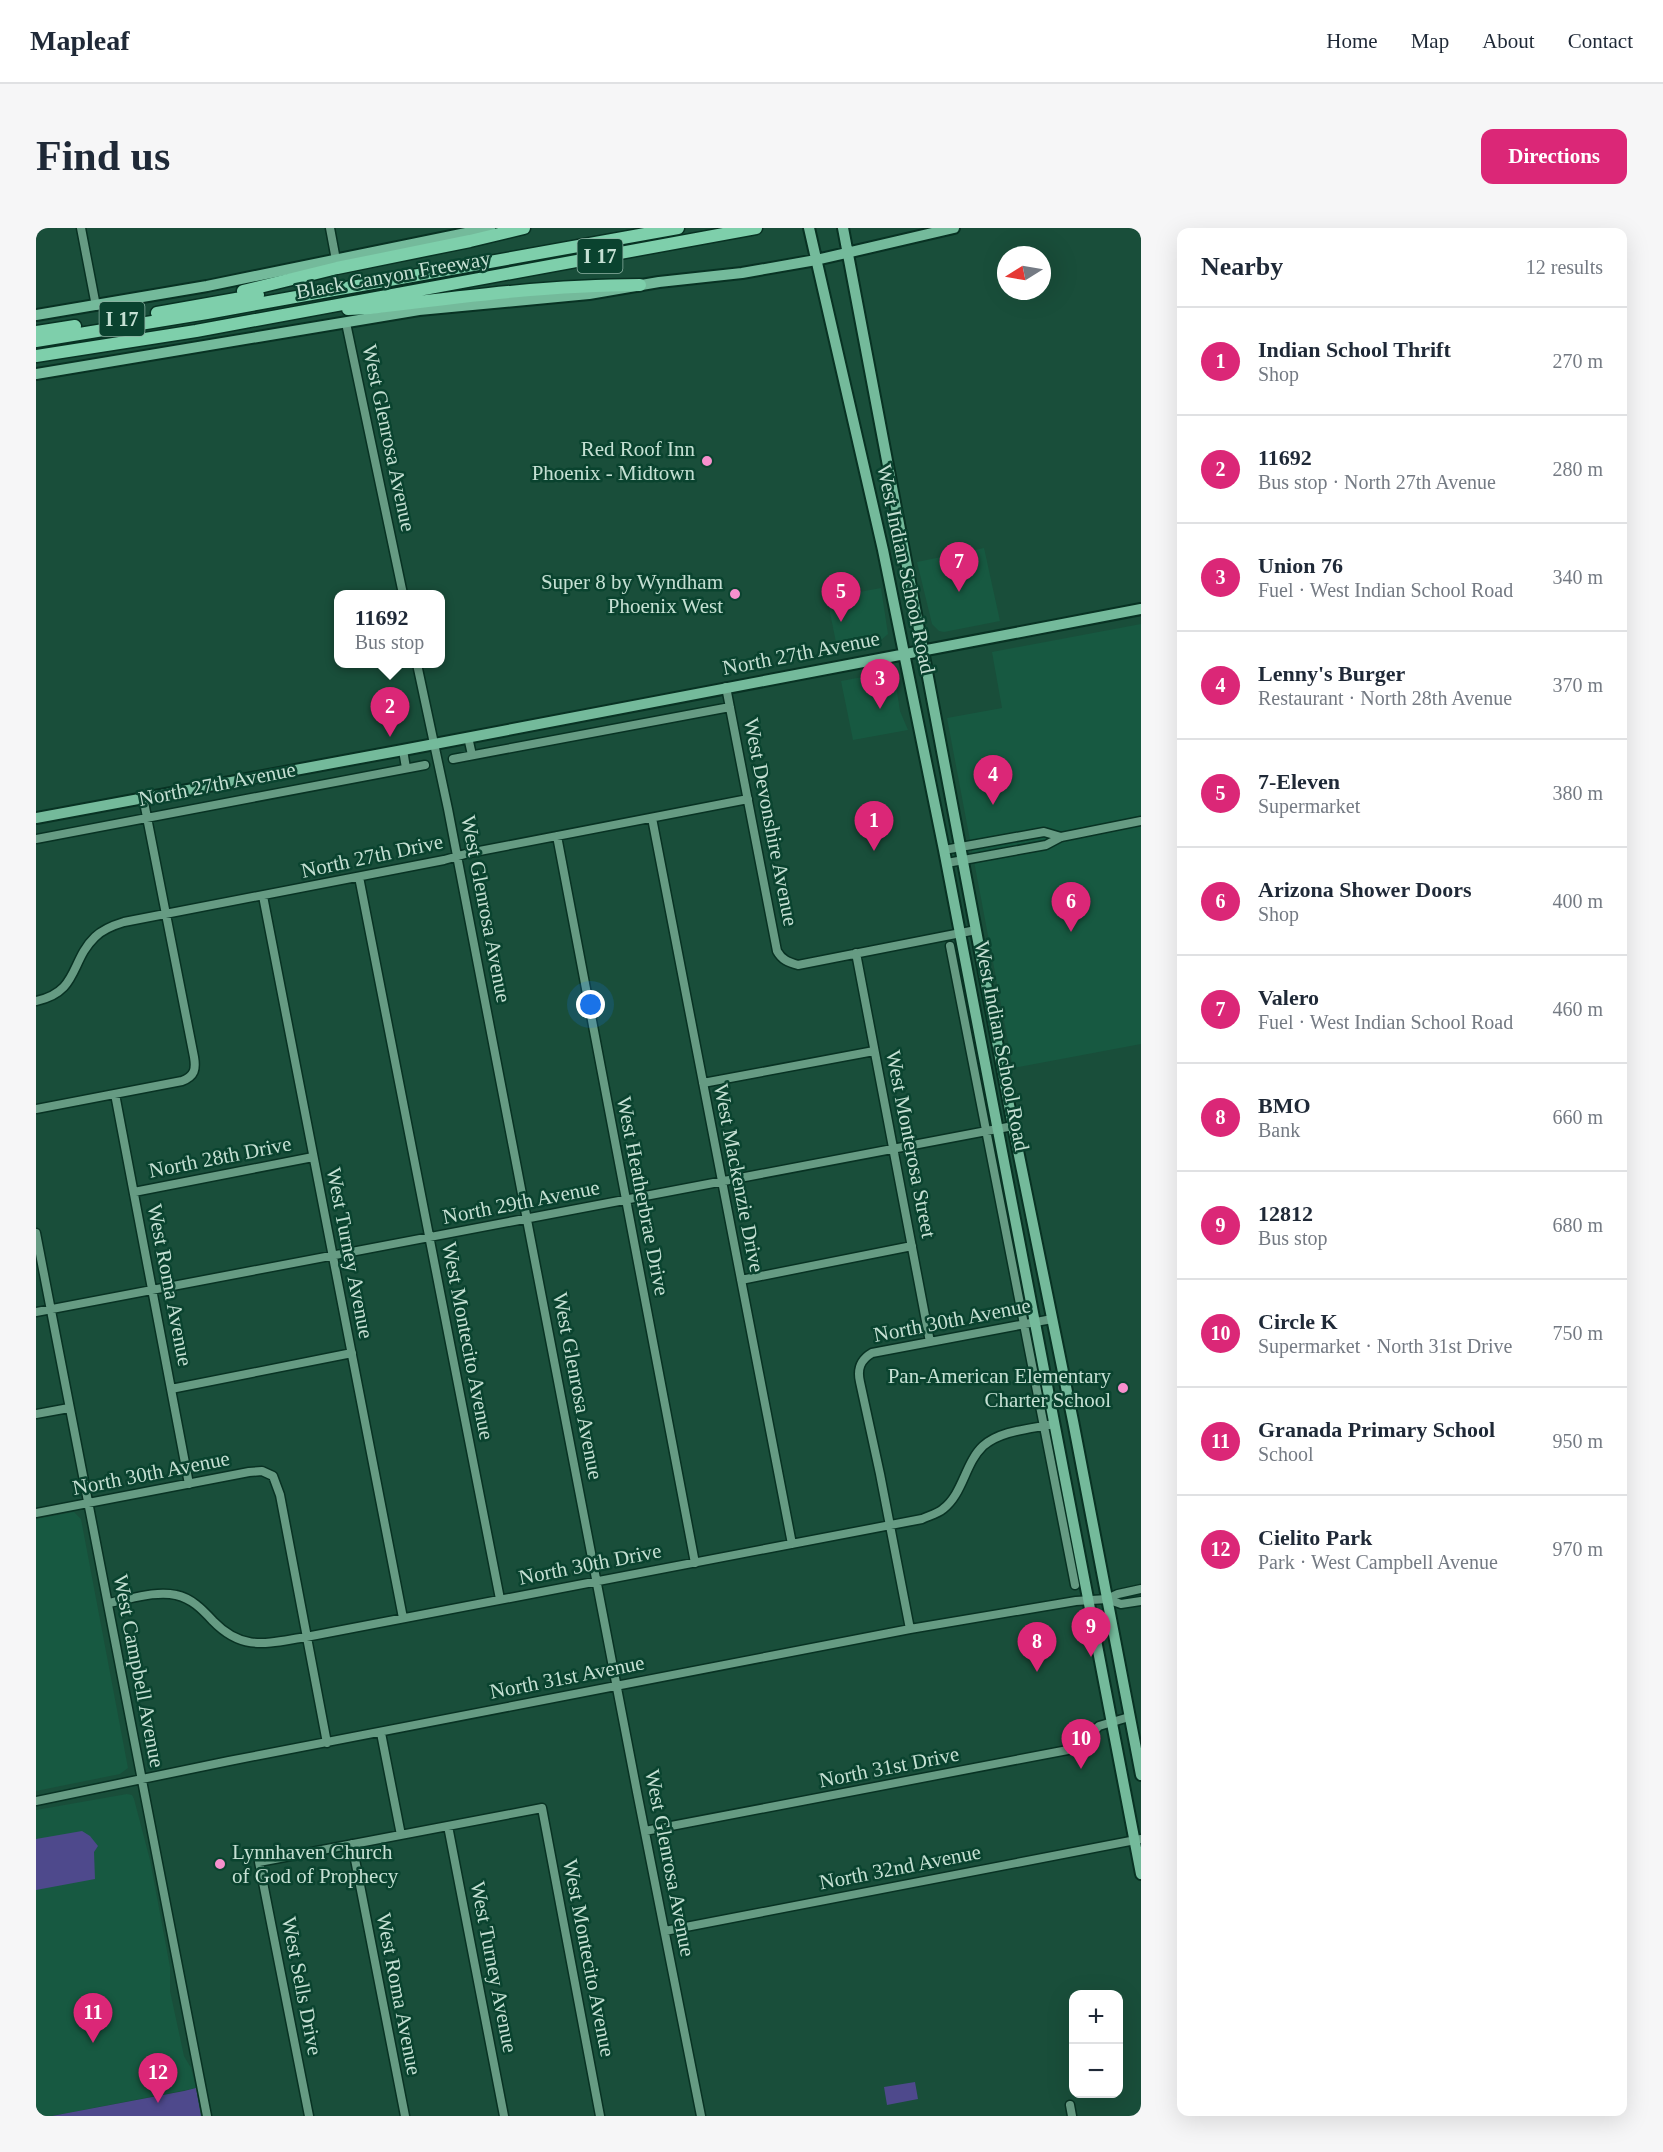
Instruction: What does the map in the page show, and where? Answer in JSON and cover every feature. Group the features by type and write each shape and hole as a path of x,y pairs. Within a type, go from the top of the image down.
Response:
{"highway":[{"path":"208,304 250,288 470,242 524,228"},
{"name":"Black Canyon Freeway","path":"36,332 208,304 632,228"},
{"path":"36,341 207,313 678,228"},
{"name":"Black Canyon Freeway","path":"36,357 317,309 756,228"},
{"path":"36,348 422,282 443,285"},
{"path":"317,309 370,308 522,291 640,285"}],"main road":[{"path":"36,315 96,306 490,228"},
{"name":"West Indian School Road","path":"809,228 854,421 947,863 992,1130 1029,1323 1138,1840 1141,1874"},
{"path":"36,374 419,310 589,294 640,285 742,273 816,260 954,228"},
{"name":"West Indian School Road","path":"844,233 1013,1126 1141,1775"},
{"name":"North 27th Avenue","path":"36,818 1141,609"}],"street":[{"path":"81,228 96,306"},
{"path":"330,228 336,260"},
{"name":"West Glenrosa Avenue","path":"346,323 402,590"},
{"name":"West Glenrosa Avenue","path":"418,668 457,856 701,2116"},
{"name":"West Devonshire Avenue","path":"726,687 777,951 786,962 798,965 856,953"},
{"name":"North 27th Avenue","path":"453,759 730,707"},
{"path":"468,737 472,755"},
{"path":"403,750 406,768"},
{"name":"North 27th Avenue","path":"36,838 425,765"},
{"path":"36,1109 182,1081 193,1074 194,1057 142,797"},
{"name":"North 27th Drive","path":"36,1001 62,989 76,971 88,945 104,930 124,922 748,800"},
{"name":"West Mackenzie Drive","path":"652,818 792,1544"},
{"path":"947,863 1046,845 1061,837 1141,821"},
{"path":"944,849 1044,832 1061,837"},
{"name":"West Heatherbrae Drive","path":"557,836 695,1563"},
{"name":"West Montecito Avenue","path":"359,877 500,1599"},
{"name":"West Turney Avenue","path":"263,896 403,1618"},
{"path":"856,953 976,930"},
{"name":"West Indian School Road","path":"950,946 992,1130"},
{"name":"West Monterosa Street","path":"856,953 930,1342"},
{"path":"703,1083 874,1051"},
{"name":"West Roma Avenue","path":"115,1094 189,1484"},
{"name":"North 29th Avenue","path":"36,1312 1013,1126"},
{"name":"North 28th Drive","path":"134,1192 313,1157"},
{"name":"West Campbell Avenue","path":"36,1233 207,2116"},
{"path":"741,1280 912,1246"},
{"name":"North 30th Avenue","path":"890,1526 858,1374 861,1361 872,1353 1052,1319"},
{"path":"171,1389 352,1353"},
{"path":"36,1414 69,1408"},
{"name":"West Indian School Road","path":"1049,1425 1075,1585"},
{"name":"North 30th Drive","path":"108,1604 154,1595 175,1594 192,1601 224,1632 242,1642 270,1643 890,1526 922,1519 942,1510 954,1497 983,1446 1009,1433 1049,1425"},
{"name":"North 30th Avenue","path":"36,1513 256,1471 273,1476 279,1495 306,1637"},
{"path":"890,1526 910,1629"},
{"name":"North 31st Avenue","path":"36,1801 617,1685 910,1629 1076,1600 1107,1599 1141,1589"},
{"name":"North 31st Avenue","path":"1107,1599 1121,1605 1141,1600"},
{"path":"306,1637 327,1743"},
{"name":"North 31st Drive","path":"645,1832 1073,1749 1081,1745 1099,1726 1130,1717"},
{"path":"381,1733 401,1835"},
{"name":"West Montecito Avenue","path":"448,1826 542,1808 600,2116"},
{"path":"352,1844 448,1826"},
{"name":"West Turney Avenue","path":"448,1826 504,2116"},
{"name":"North 32nd Avenue","path":"665,1931 1138,1840"},
{"name":"West Roma Avenue","path":"352,1844 405,2116"},
{"name":"West Sells Drive","path":"309,2116 259,1862 352,1844"},
{"path":"1070,2105 1072,2116"}],"shaded area":[{"path":"984,548 1000,621 939,631 932,624 917,562"},
{"path":"881,588 888,634 880,641 852,646 838,652 827,598"},
{"path":"1141,624 1141,1044 1013,1068 947,718 1002,708 992,652"},
{"path":"884,673 892,675 895,679 900,711 908,730 853,740 841,681"},
{"path":"74,1512 81,1519 128,1768 120,1774 36,1791 36,1519"},
{"path":"132,1795 134,1799 150,1860 170,1967 170,1991 184,2056 191,2068 196,2088 52,2116 36,2116 36,1810"},
{"path":"82,1831 90,1836 98,1846 94,1852 95,1879 36,1890 36,1839"},
{"path":"915,2082 918,2099 887,2105 884,2087"},
{"path":"196,2088 201,2116 52,2116 184,2091"}],"place":[{"name":"Red Roof Inn Phoenix - Midtown","path":"707,461"},
{"name":"Valero","path":"959,592"},
{"name":"Super 8 by Wyndham Phoenix West","path":"735,594"},
{"name":"7-Eleven","path":"841,622"},
{"name":"Union 76","path":"880,709"},
{"name":"11692","path":"390,737"},
{"name":"Lenny's Burger","path":"993,805"},
{"name":"Indian School Thrift","path":"874,851"},
{"name":"Arizona Shower Doors","path":"1071,932"},
{"name":"Pan-American Elementary Charter School","path":"1123,1388"},
{"name":"12812","path":"1091,1657"},
{"name":"BMO","path":"1037,1672"},
{"name":"Circle K","path":"1081,1769"},
{"name":"Lynnhaven Church of God of Prophecy","path":"220,1864"},
{"name":"Granada Primary School","path":"93,2043"},
{"name":"Cielito Park","path":"158,2103"}]}
